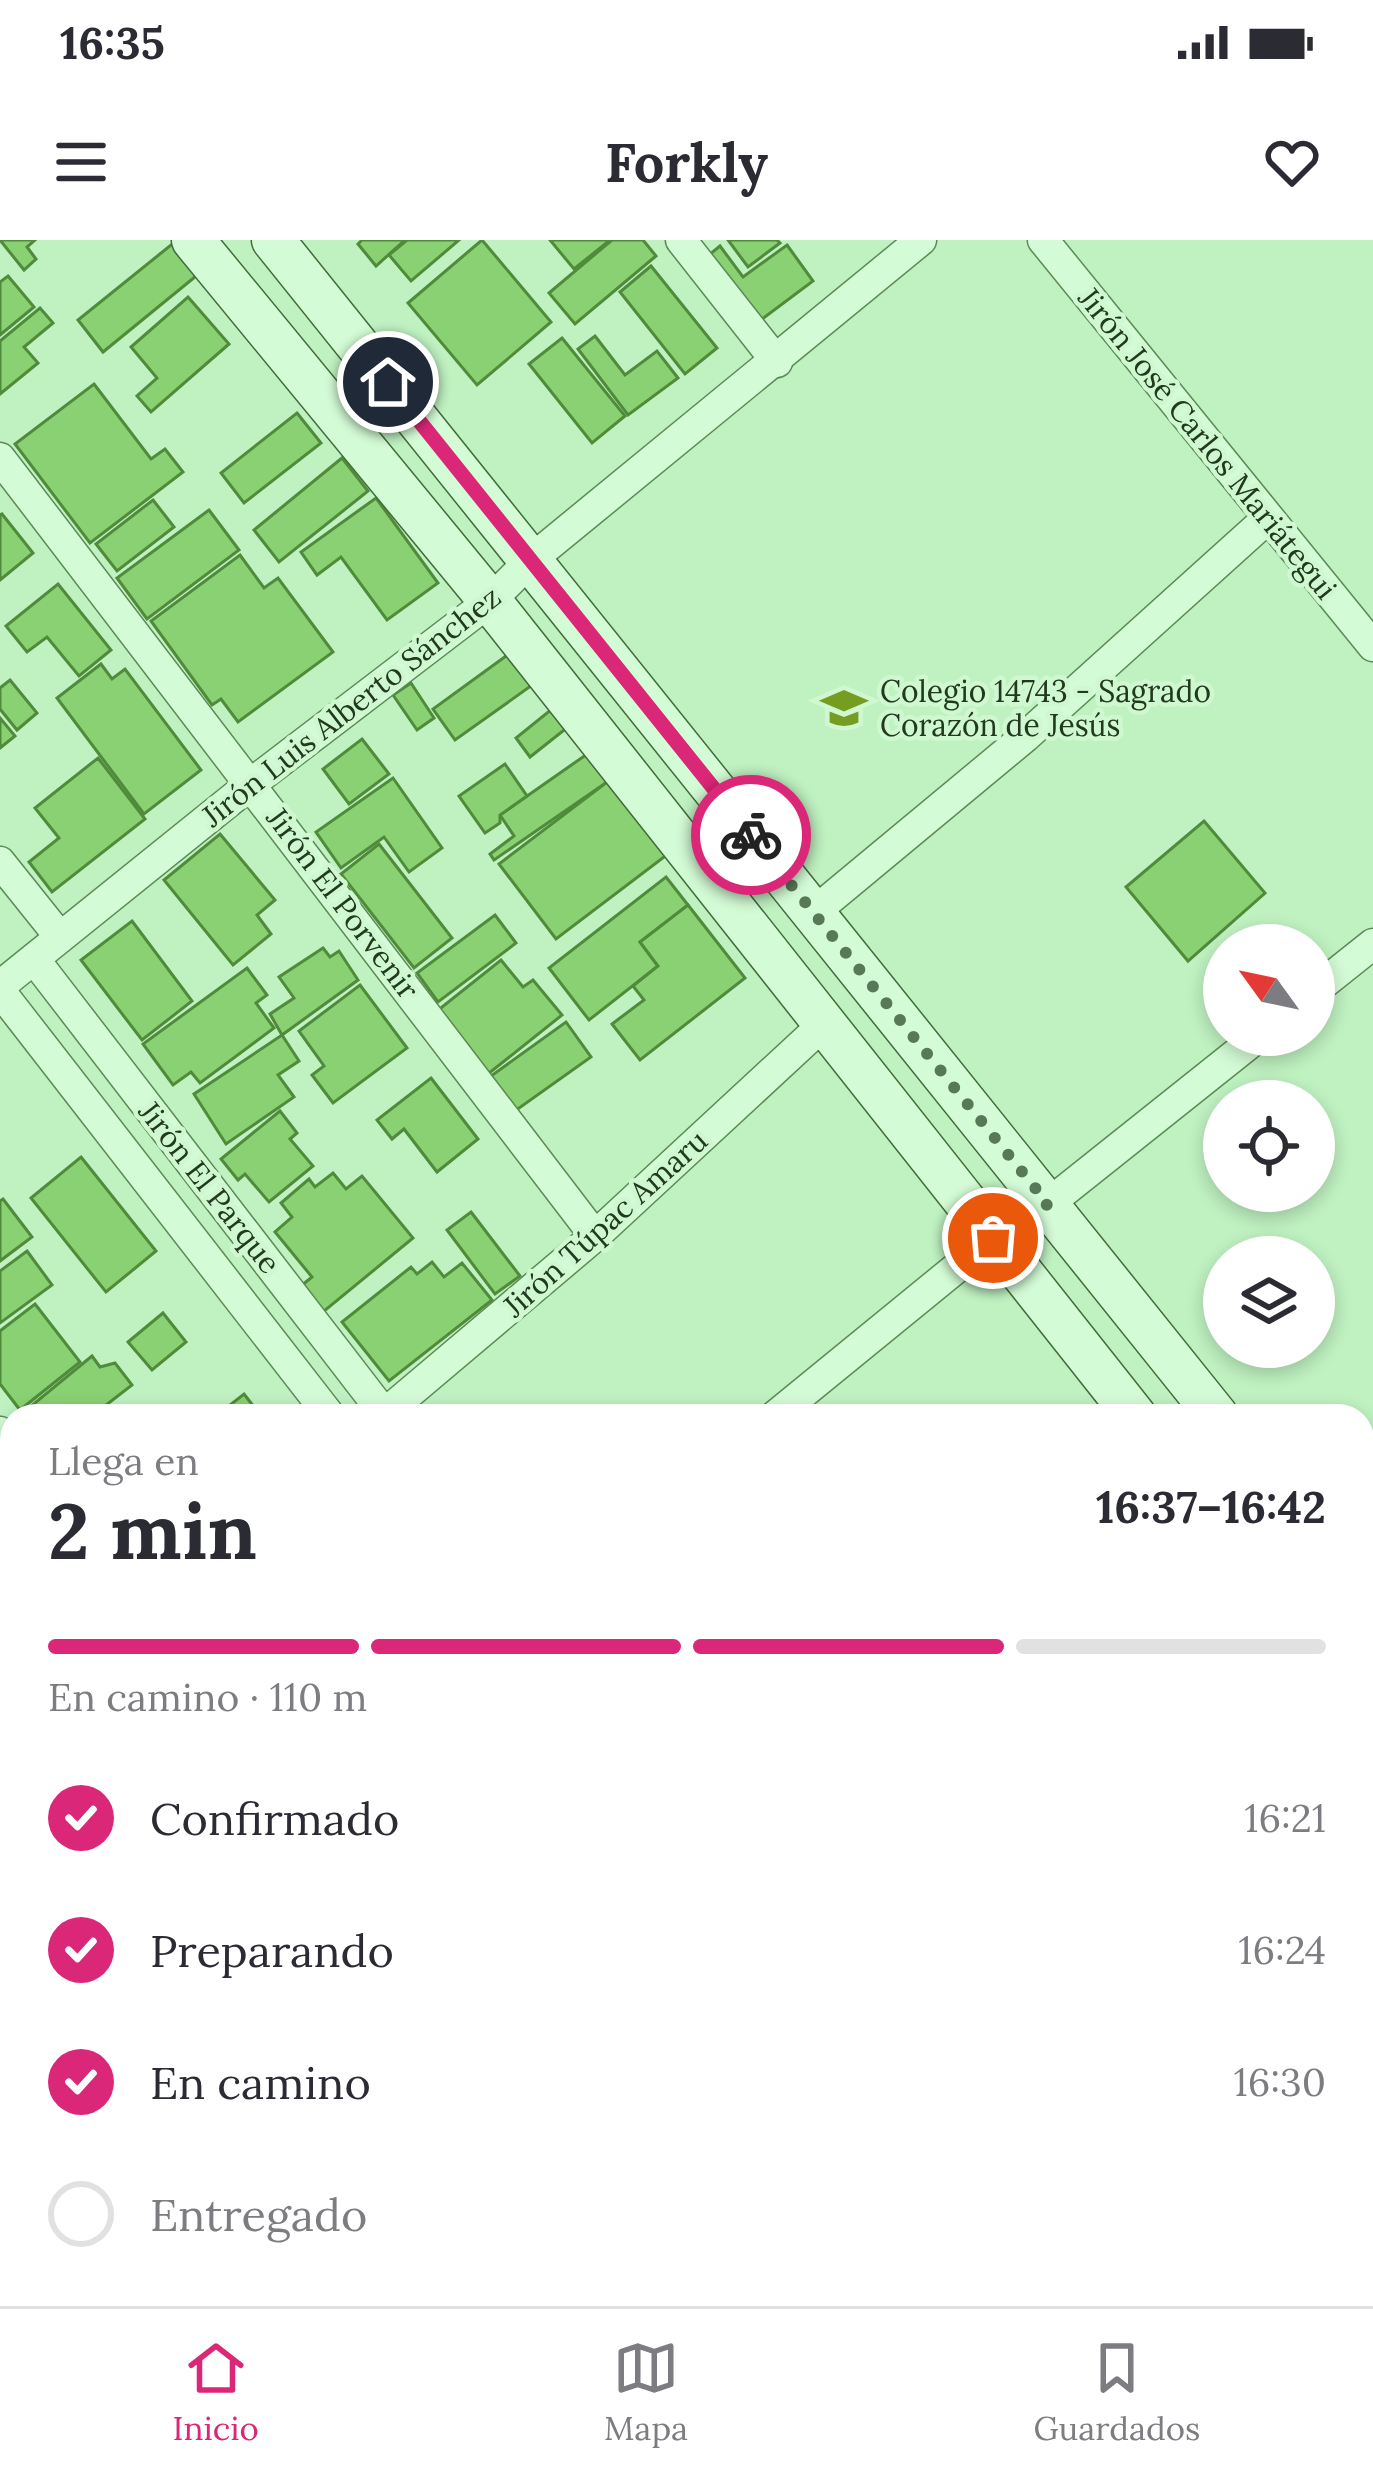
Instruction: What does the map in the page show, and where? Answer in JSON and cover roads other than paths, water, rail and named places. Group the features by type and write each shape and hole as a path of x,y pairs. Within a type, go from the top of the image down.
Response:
{"main road":[{"path":"193,240 490,601 1125,1404"},
{"path":"273,240 1207,1404"}],"street":[{"path":"681,240 777,362"},
{"name":"Jirón Luis Alberto Sánchez","path":"0,988 252,782 490,601 532,559 921,240"},
{"name":"Jirón José Carlos Mariátegui","path":"1043,240 1268,518 1362,610 1373,646"},
{"name":"Jirón El Porvenir","path":"0,458 595,1236"},
{"path":"812,913 1025,736 1268,518"},
{"path":"0,862 60,937"},
{"path":"1335,975 1373,944"},
{"name":"Jirón El Parque","path":"34,958 376,1404"},
{"name":"Jirón El Parque","path":"0,988 321,1404"},
{"name":"Jirón Túpac Amaru","path":"397,1404 595,1236 824,1024"},
{"path":"790,1404 993,1238 1048,1204 1233,1056"}],"place":[{"name":"Colegio 14743 - Sagrado Corazón de Jesús","path":"844,708"}]}
